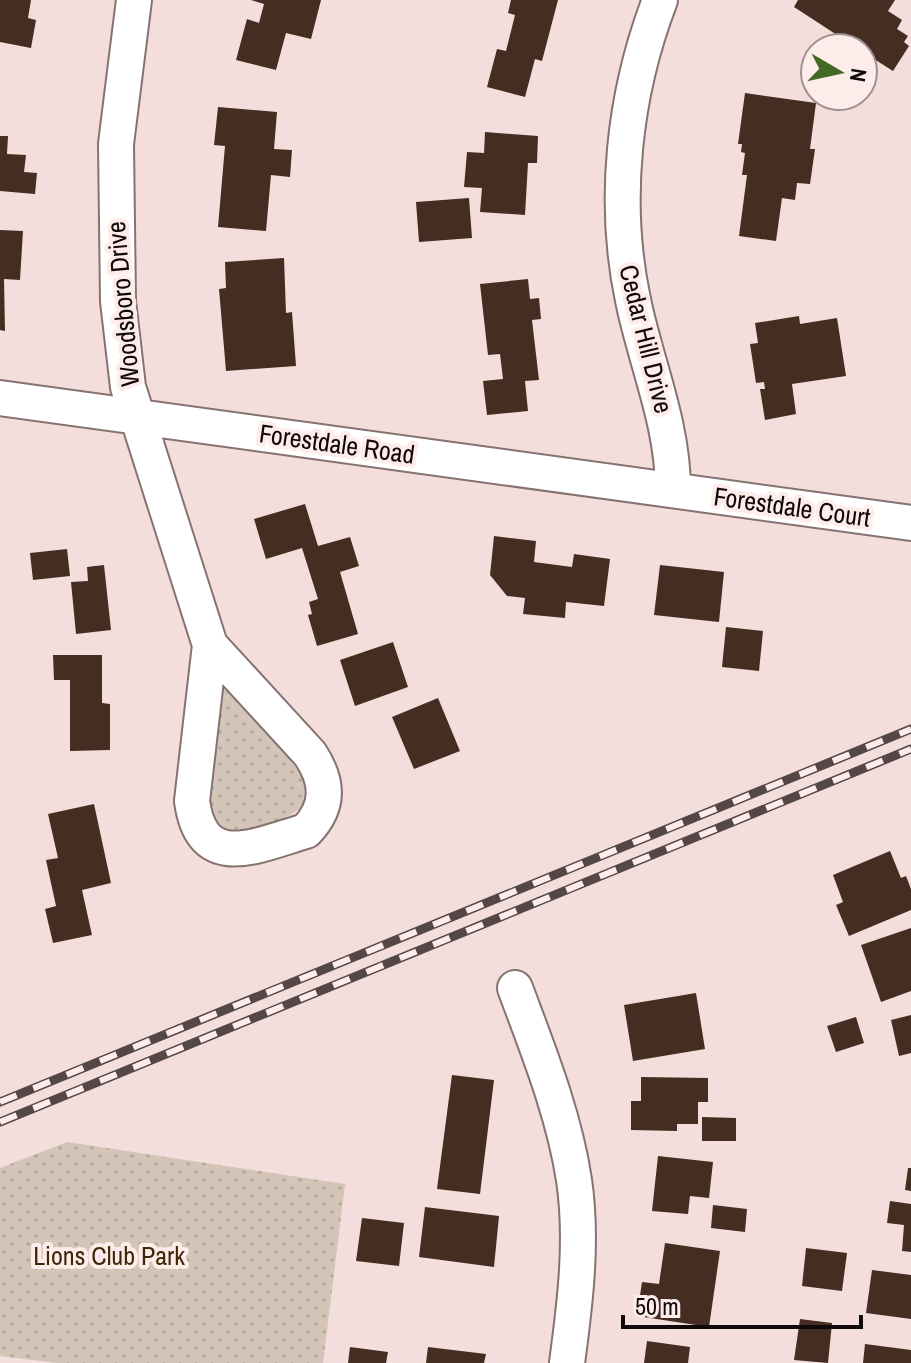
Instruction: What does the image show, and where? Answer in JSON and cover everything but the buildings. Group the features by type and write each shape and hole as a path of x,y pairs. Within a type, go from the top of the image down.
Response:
{"street":[{"name":"Woodsboro Drive","path":"134,0 116,144 118,301 128,387 210,645 323,772 326,791 323,806 306,831 238,851 211,842 195,822 192,801 210,645"},
{"name":"Cedar Hill Drive","path":"660,0 636,84 626,143 621,212 633,302 670,442 673,490"},
{"name":"Forestdale Road","path":"0,398 673,490"},
{"name":"Forestdale Court","path":"673,490 911,523"},
{"path":"515,988 550,1086 574,1181 578,1256 567,1363"}],"green space":[{"path":"228,684 302,762 312,793 301,807 288,816 257,829 233,833 219,824 211,807 209,784 221,691"},
{"name":"Lions Club Park","path":"67,1142 345,1184 323,1363 57,1363 0,1356 0,1168"}],"railway":[{"path":"0,1102 911,729"},
{"path":"0,1122 911,749"}]}
